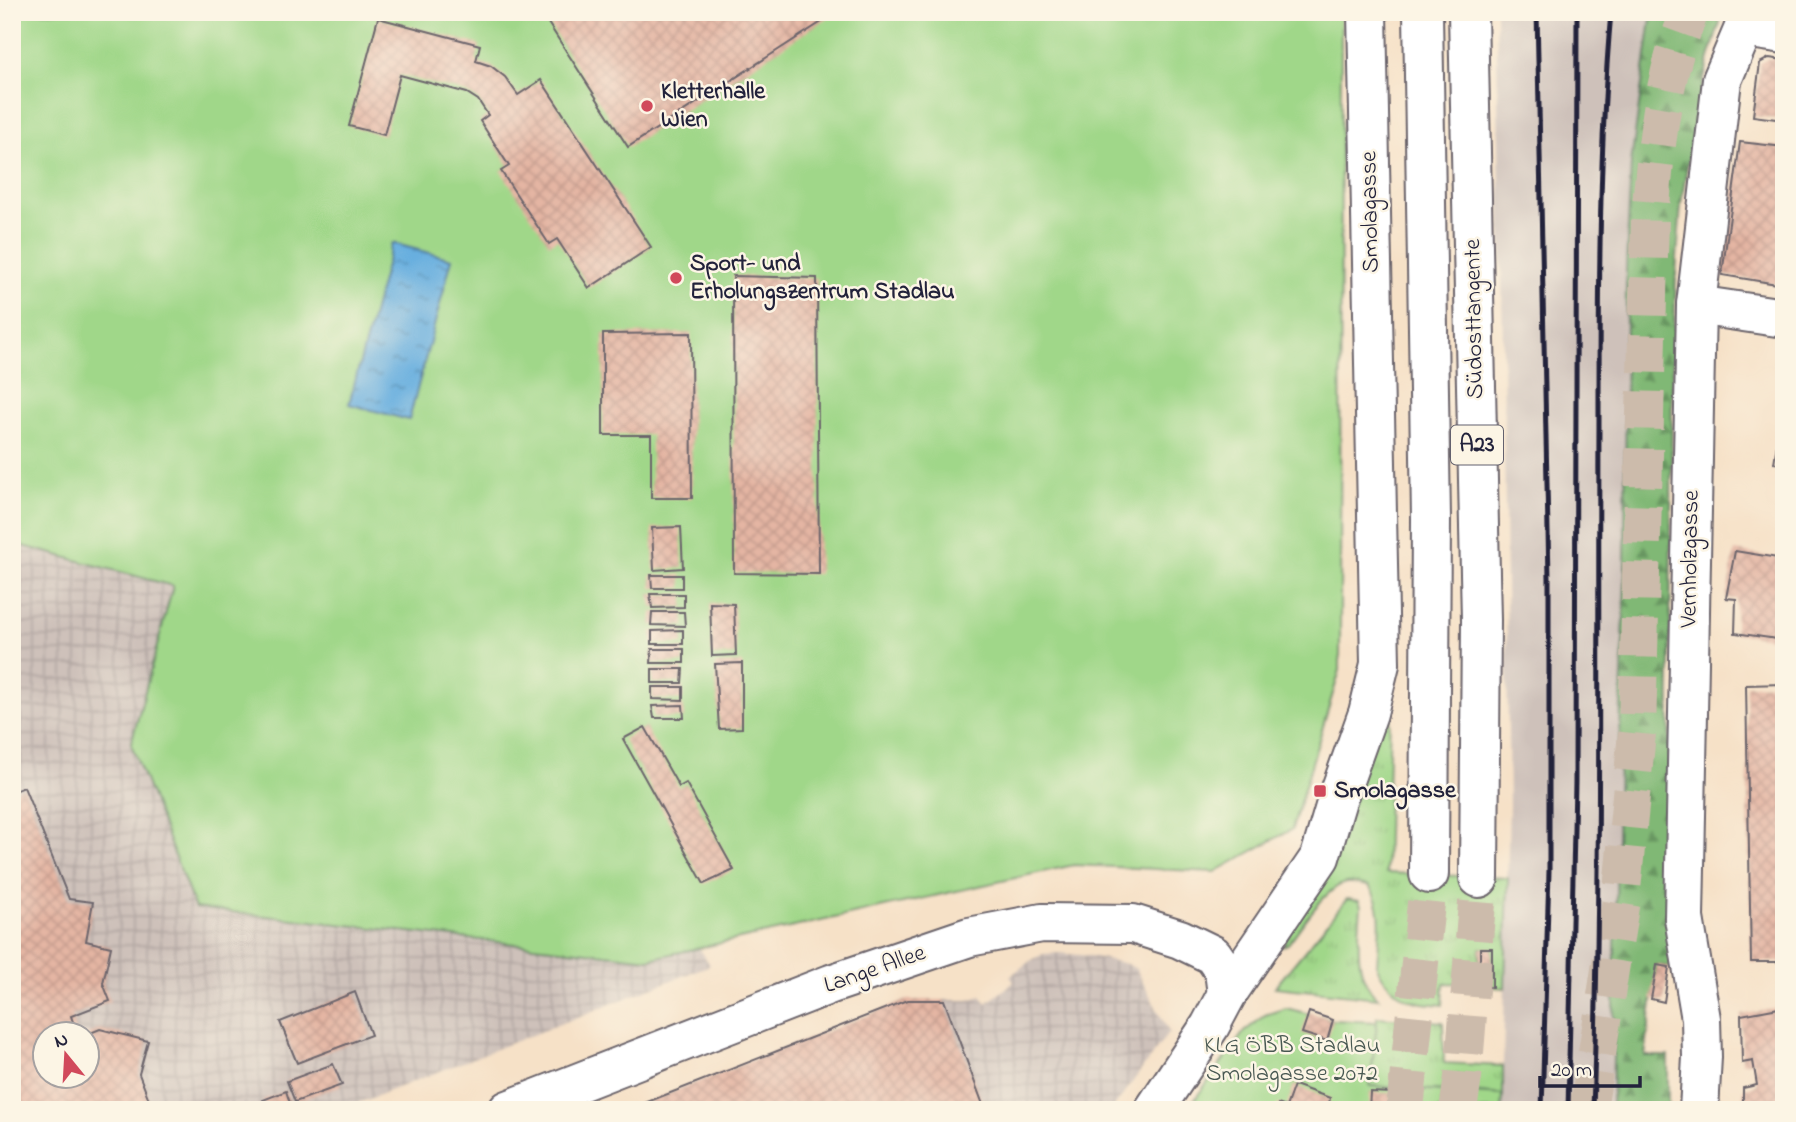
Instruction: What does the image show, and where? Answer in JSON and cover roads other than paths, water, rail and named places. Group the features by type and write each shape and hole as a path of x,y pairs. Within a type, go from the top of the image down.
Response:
{"main road":[{"name":"Smolagasse","path":"1154,1110 1227,994 1320,857 1368,713 1380,664 1367,12"},
{"name":"Südosttangente","path":"1423,12 1431,519 1429,874"},
{"name":"Südosttangente","path":"1468,12 1481,620 1479,878"},
{"path":"1747,18 1784,34"},
{"name":"Vernholzgasse","path":"1699,1110 1701,1019 1684,918 1696,305 1722,80 1747,18"},
{"path":"1696,305 1784,318"},
{"name":"Lange Allee","path":"508,1110 831,984 969,937 1042,923 1133,924 1180,939 1213,955 1224,971 1227,994"}],"water":[{"path":"392,243 452,259 409,420 349,404"}],"tunnel":[{"path":"1588,1110 1621,900 1637,733 1652,192 1666,87 1690,12"},
{"path":"1405,1110 1429,874"},
{"path":"1458,1110 1479,878"}],"railway":[{"path":"1537,12 1549,578 1549,871 1542,1110"},
{"path":"1568,1110 1575,783 1577,12"},
{"path":"1593,1110 1598,854 1600,271 1604,116 1611,12"}],"place":[{"name":"Kletterhalle Wien","path":"647,106"},
{"name":"Sport- und Erholungszentrum Stadlau","path":"676,278"},
{"name":"Smolagasse","path":"1320,791"}],"park label":[{"name":"KLG ÖBB Stadlau Smolagasse 2072","path":"1292,1060"}]}
